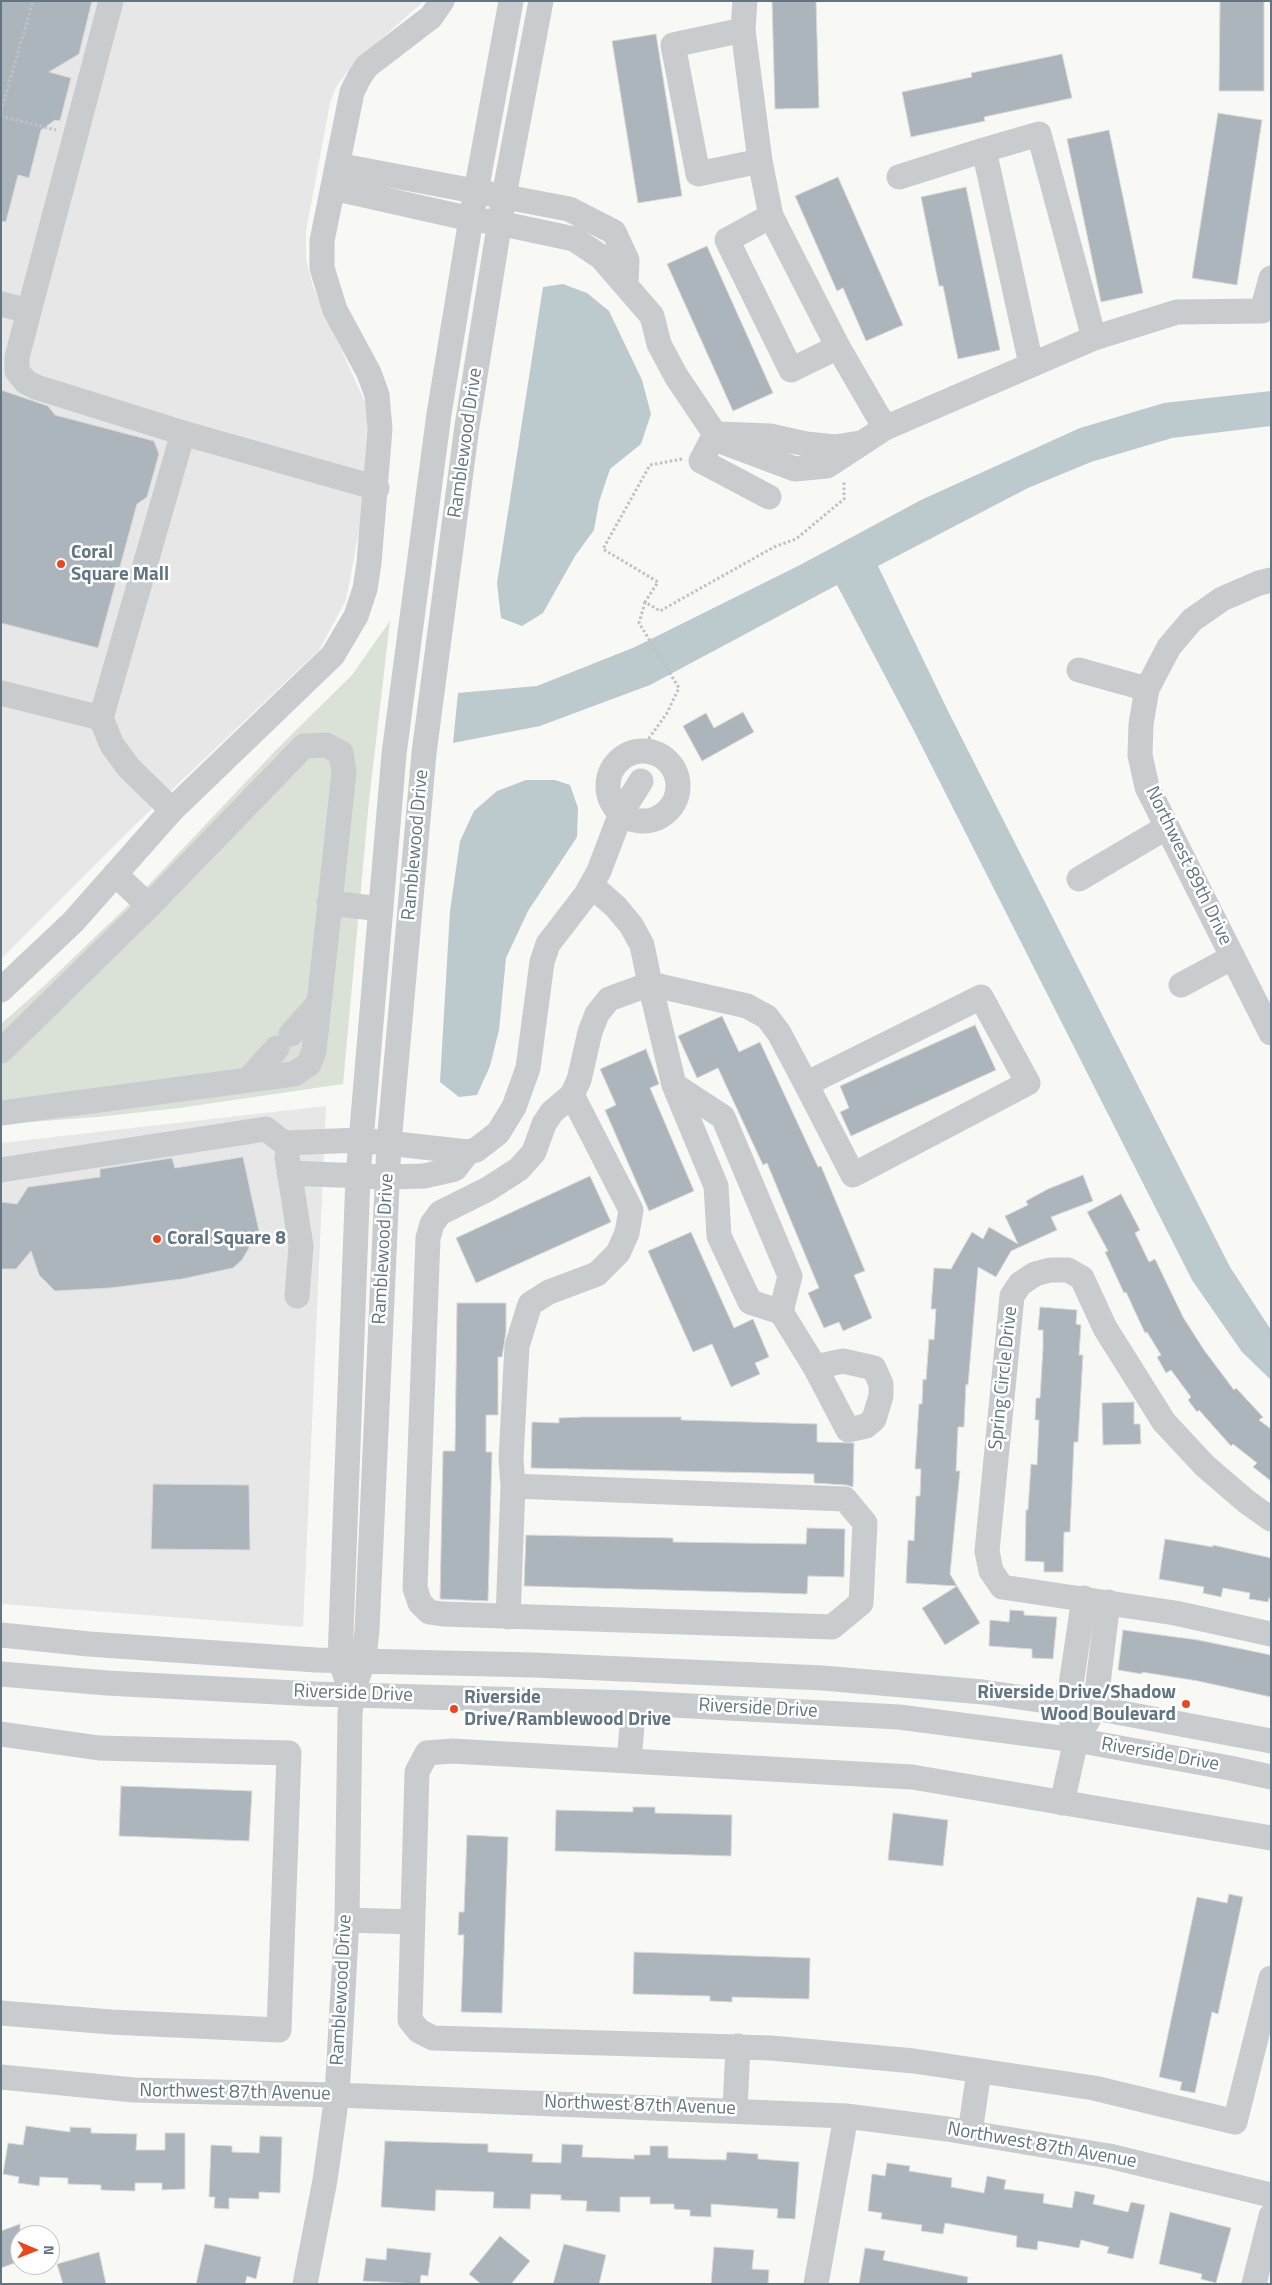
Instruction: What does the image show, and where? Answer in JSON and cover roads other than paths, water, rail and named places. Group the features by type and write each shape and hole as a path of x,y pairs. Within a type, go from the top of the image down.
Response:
{"street":[{"path":"111,1 17,357 17,371 26,382 183,433 377,488"},
{"path":"1,990 73,922 172,810 332,655 356,616 365,589 377,488 380,429 377,395 368,373 335,310 322,268 322,241 352,92 360,76 367,66 431,18 442,1"},
{"name":"Ramblewood Drive","path":"305,2284 326,2180 337,2095 346,1920 352,1694 358,1176 394,754 439,414 471,219 511,1"},
{"name":"Ramblewood Drive","path":"352,1659 389,1143 424,753 467,426 504,196 541,1"},
{"path":"745,1 743,30 760,161 771,216 838,347 885,428"},
{"path":"743,30 673,46 698,174 760,161"},
{"path":"899,177 1039,134 1094,338"},
{"path":"984,150 1031,364"},
{"path":"335,176 476,192 569,209 614,232 627,260 626,284"},
{"path":"335,176 471,219 500,223 574,239 602,257 652,316 659,344 676,376 719,438 795,469 827,466 885,428 1094,338 1177,312 1262,311 1271,278"},
{"path":"771,216 727,240 791,370 838,347"},
{"path":"1,304 29,311"},
{"path":"172,810 129,768 112,745 101,718 183,433"},
{"path":"768,497 701,461 719,438 770,436 806,444 835,447 862,443"},
{"name":"Northwest 89th Drive","path":"1271,580 1259,583 1222,599 1192,620 1169,647 1147,689 1141,724 1140,755 1147,787 1271,1033"},
{"path":"1079,670 1147,689"},
{"path":"1,693 101,718"},
{"path":"1,1050 149,906 304,746 326,745 341,754 344,772 328,903 314,1051 309,1064 294,1074 1,1113"},
{"path":"640,751 656,753 671,766 676,774 676,794 670,808 658,817 639,821 621,813 610,797 609,777 619,760 627,754 640,751"},
{"path":"1,1170 266,1129 284,1143 360,1140 468,1152 476,1150 498,1133 514,1107 528,1068 542,962 548,944 591,884 612,841 621,813 641,781"},
{"path":"1079,879 1167,827"},
{"path":"115,874 149,906"},
{"path":"591,884 616,906 631,925 642,945 674,1085 716,1186 719,1236 750,1302 781,1312 814,1367"},
{"path":"328,903 381,909"},
{"path":"1181,985 1233,957"},
{"path":"513,1486 845,1499 865,1523 861,1602 832,1627 508,1617 429,1612 420,1603 415,1588 428,1238 432,1224 440,1213 488,1189 519,1169 534,1152 544,1124 552,1112 572,1094 579,1080 596,1014 609,1000 650,984 747,1006 767,1018 779,1033 853,1175 1028,1082 981,997 806,1084"},
{"path":"248,1080 318,1004"},
{"path":"674,1085 723,1117 790,1276 781,1312"},
{"path":"508,1617 513,1486 511,1459 517,1346 530,1304 549,1292 597,1274 618,1253 627,1233 631,1210 572,1094"},
{"path":"284,1143 301,1246 297,1296"},
{"path":"289,1172 387,1177 424,1176 455,1168 468,1152"},
{"name":"Spring Circle Drive","path":"1271,1519 1247,1502 1205,1466 1164,1422 1105,1328 1082,1278 1068,1270 1050,1270 1035,1274 1020,1284 1012,1296 987,1551 991,1571 1002,1587 1175,1612 1271,1634"},
{"path":"1076,1740 1068,1704 1084,1598"},
{"path":"1062,1803 1076,1740 1095,1708 1108,1602"},
{"name":"Riverside Drive","path":"1,1634 89,1644 352,1659 823,1678 983,1692 1095,1708 1271,1741"},
{"name":"Riverside Drive","path":"1,1674 107,1683 352,1694 634,1703 899,1716 1076,1740 1271,1777"},
{"path":"629,1761 634,1703"},
{"path":"1,1734 99,1748 289,1753 279,2030 111,2022 1,2013"},
{"path":"1269,1993 1236,2122 1094,2088 914,2061 738,2046 433,2038 419,2031 410,2020 417,1772 427,1753 452,1751 912,1777 1271,1838"},
{"path":"346,1920 412,1922"},
{"path":"735,2110 738,2046"},
{"path":"970,2133 979,2071"},
{"name":"Northwest 87th Avenue","path":"1,2078 134,2090 337,2095 846,2116 970,2133 1109,2156 1271,2195"},
{"path":"816,2284 846,2116"},
{"path":"1254,2284 1271,2216"}],"place":[{"name":"Coral Square Mall","path":"61,564"},
{"name":"Coral Square 8","path":"157,1239"},
{"name":"Riverside Drive/Shadow Wood Boulevard","path":"1186,1704"},
{"name":"Riverside Drive/Ramblewood Drive","path":"454,1709"}]}
